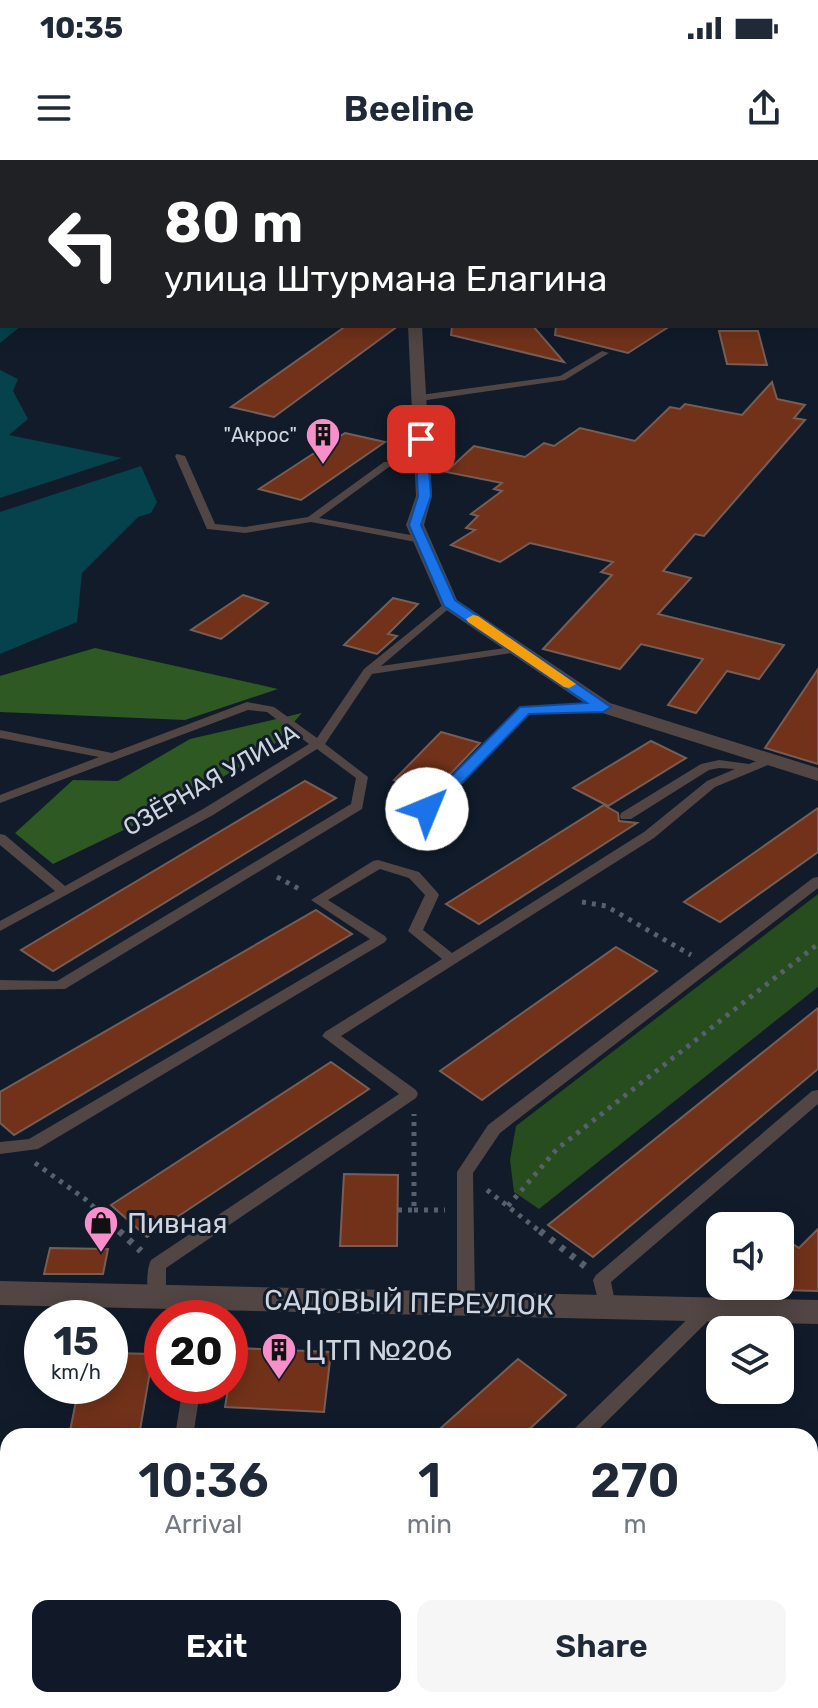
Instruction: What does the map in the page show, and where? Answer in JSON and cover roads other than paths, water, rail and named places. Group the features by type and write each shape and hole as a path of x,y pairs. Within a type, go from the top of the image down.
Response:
{"street":[{"path":"415,328 424,496 415,525 449,603 603,707 760,764 818,775"},
{"name":"САДОВЫЙ ПЕРЕУЛОК","path":"0,1293 157,1296 173,1300"},
{"name":"САДОВЫЙ ПЕРЕУЛОК","path":"248,1307 466,1303 605,1294 709,1309 818,1312"}],"lane":[{"path":"420,398 562,378 605,353"},
{"path":"180,456 211,527 245,530 311,519 421,540"},
{"path":"311,519 387,464 422,466"},
{"name":"ОЗЁРНАЯ УЛИЦА","path":"0,927 208,812 319,743 368,671 449,603"},
{"path":"368,671 518,649"},
{"path":"0,799 247,706 270,709 362,777 357,806 60,986 0,985"},
{"path":"427,809 525,710 603,707"},
{"path":"0,734 111,757"},
{"path":"626,816 705,767 760,764"},
{"path":"157,1296 157,1265 410,1094 330,1036 649,835 711,784 760,764"},
{"path":"0,838 62,890"},
{"path":"0,1148 32,1145 380,939 318,900 378,864 414,875 432,895 415,931 451,959"},
{"path":"466,1303 465,1172 494,1129 818,881"},
{"path":"605,1294 818,1095"},
{"path":"588,1428 709,1309"},
{"path":"185,1428 189,1404"}],"place":[{"name":"\"Акрос\"","path":"323,466"},
{"name":"Пивная","path":"101,1254"},
{"name":"ЦТП №206","path":"279,1381"}]}
